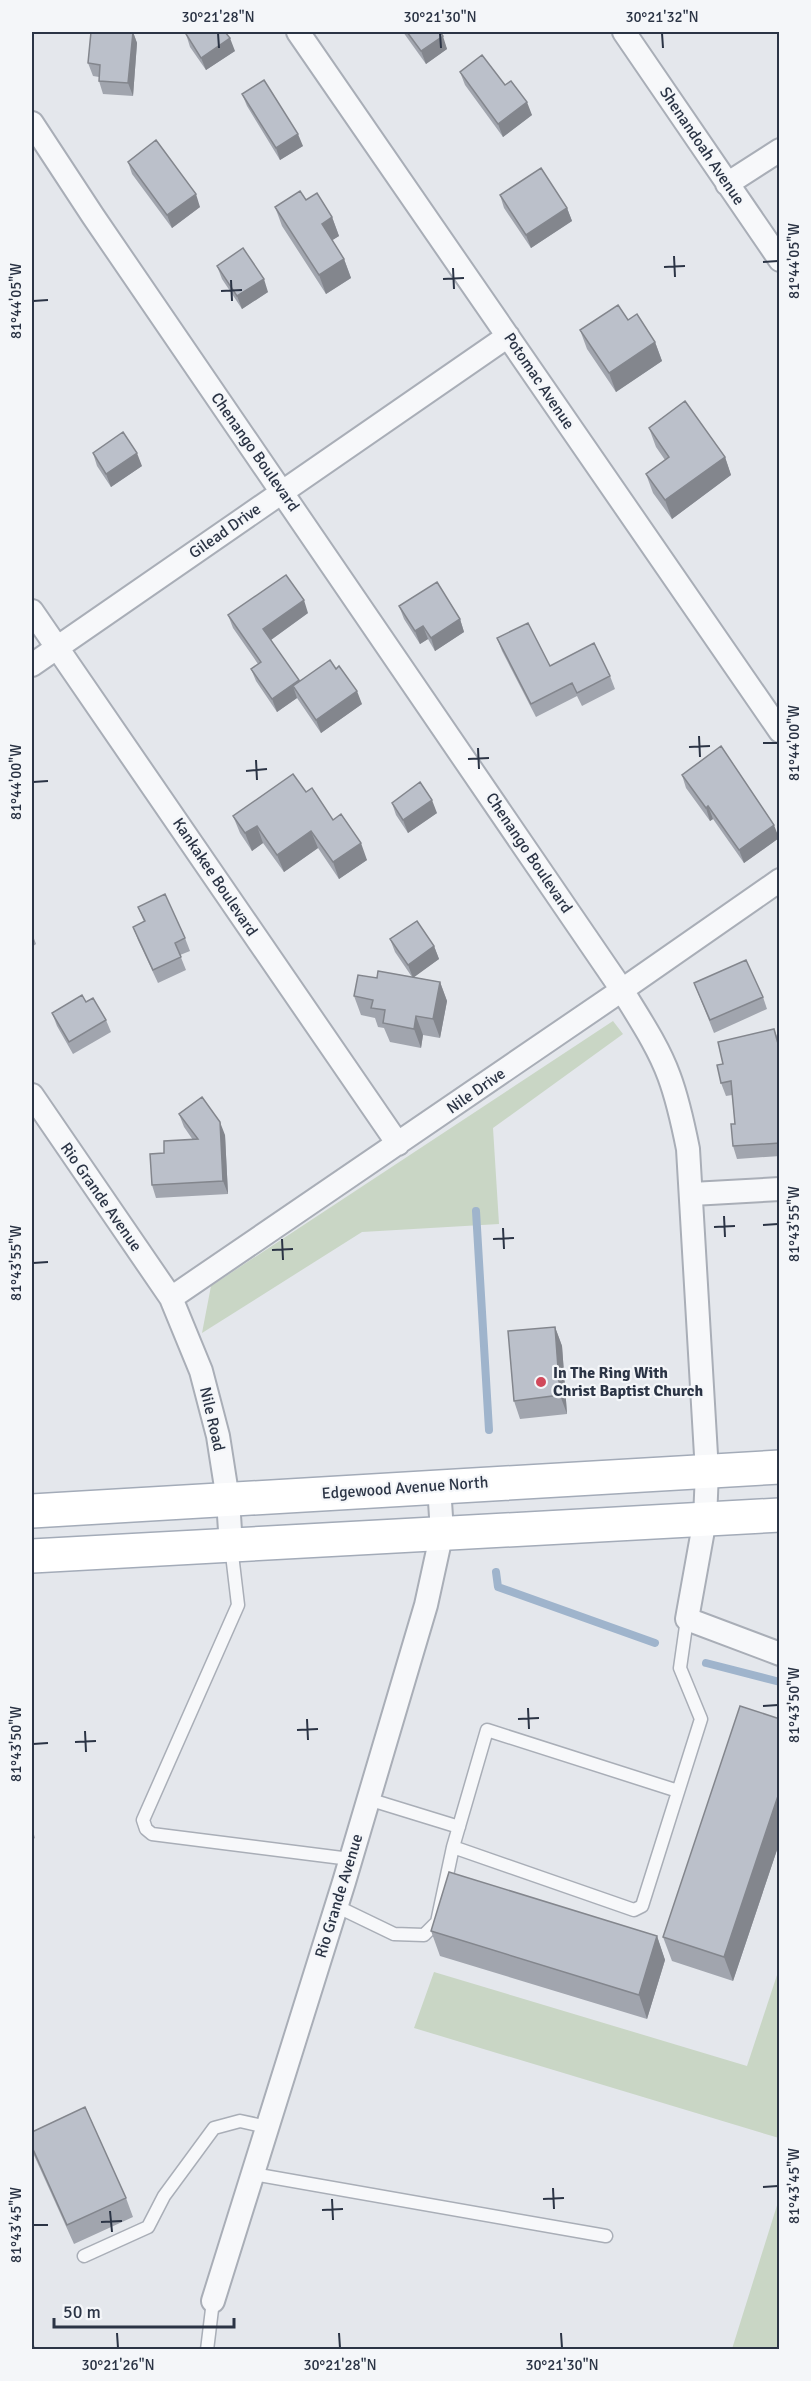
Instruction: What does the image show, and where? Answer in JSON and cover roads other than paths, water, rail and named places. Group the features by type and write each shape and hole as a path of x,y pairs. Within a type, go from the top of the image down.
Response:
{"main road":[{"name":"Edgewood Avenue North","path":"32,1511 780,1467"},
{"path":"32,1556 780,1515"}],"street":[{"name":"Potomac Avenue","path":"298,32 780,731"},
{"name":"Shenandoah Avenue","path":"624,32 780,260"},
{"name":"Chenango Boulevard","path":"32,123 169,328 283,491 622,990 646,1029 669,1074 680,1109 688,1149 707,1472 705,1519 687,1619"},
{"path":"727,183 780,150"},
{"name":"Gilead Drive","path":"32,665 508,336"},
{"name":"Kankakee Boulevard","path":"32,611 399,1144"},
{"name":"Nile Drive","path":"171,1299 780,880"},
{"name":"Rio Grande Avenue","path":"32,1095 171,1299"},
{"path":"692,1194 780,1189"},
{"name":"Nile Road","path":"171,1299 201,1371 218,1436 228,1500 231,1545"},
{"name":"Rio Grande Avenue","path":"213,2301 336,1906 426,1605 442,1532 439,1486"},
{"path":"687,1619 780,1654"}],"lane":[{"path":"231,1545 238,1605 143,1820 146,1829 152,1834 350,1859"},
{"path":"453,1847 634,1910 642,1906 701,1719 680,1668 687,1619"},
{"path":"336,1906 394,1934 424,1935 437,1922 453,1847 487,1730 678,1791"},
{"path":"368,1798 459,1827"},
{"path":"84,2256 148,2227 164,2196 214,2128 240,2121 267,2127"},
{"path":"253,2174 606,2236"},
{"path":"207,2349 213,2301"}],"waterway":[{"path":"476,1211 489,1430"},
{"path":"496,1572 498,1587 655,1643"},
{"path":"706,1663 780,1682"}],"railway":[{"path":"32,2346 33,2350"}],"place":[{"name":"In The Ring With Christ Baptist Church","path":"541,1382"}]}
